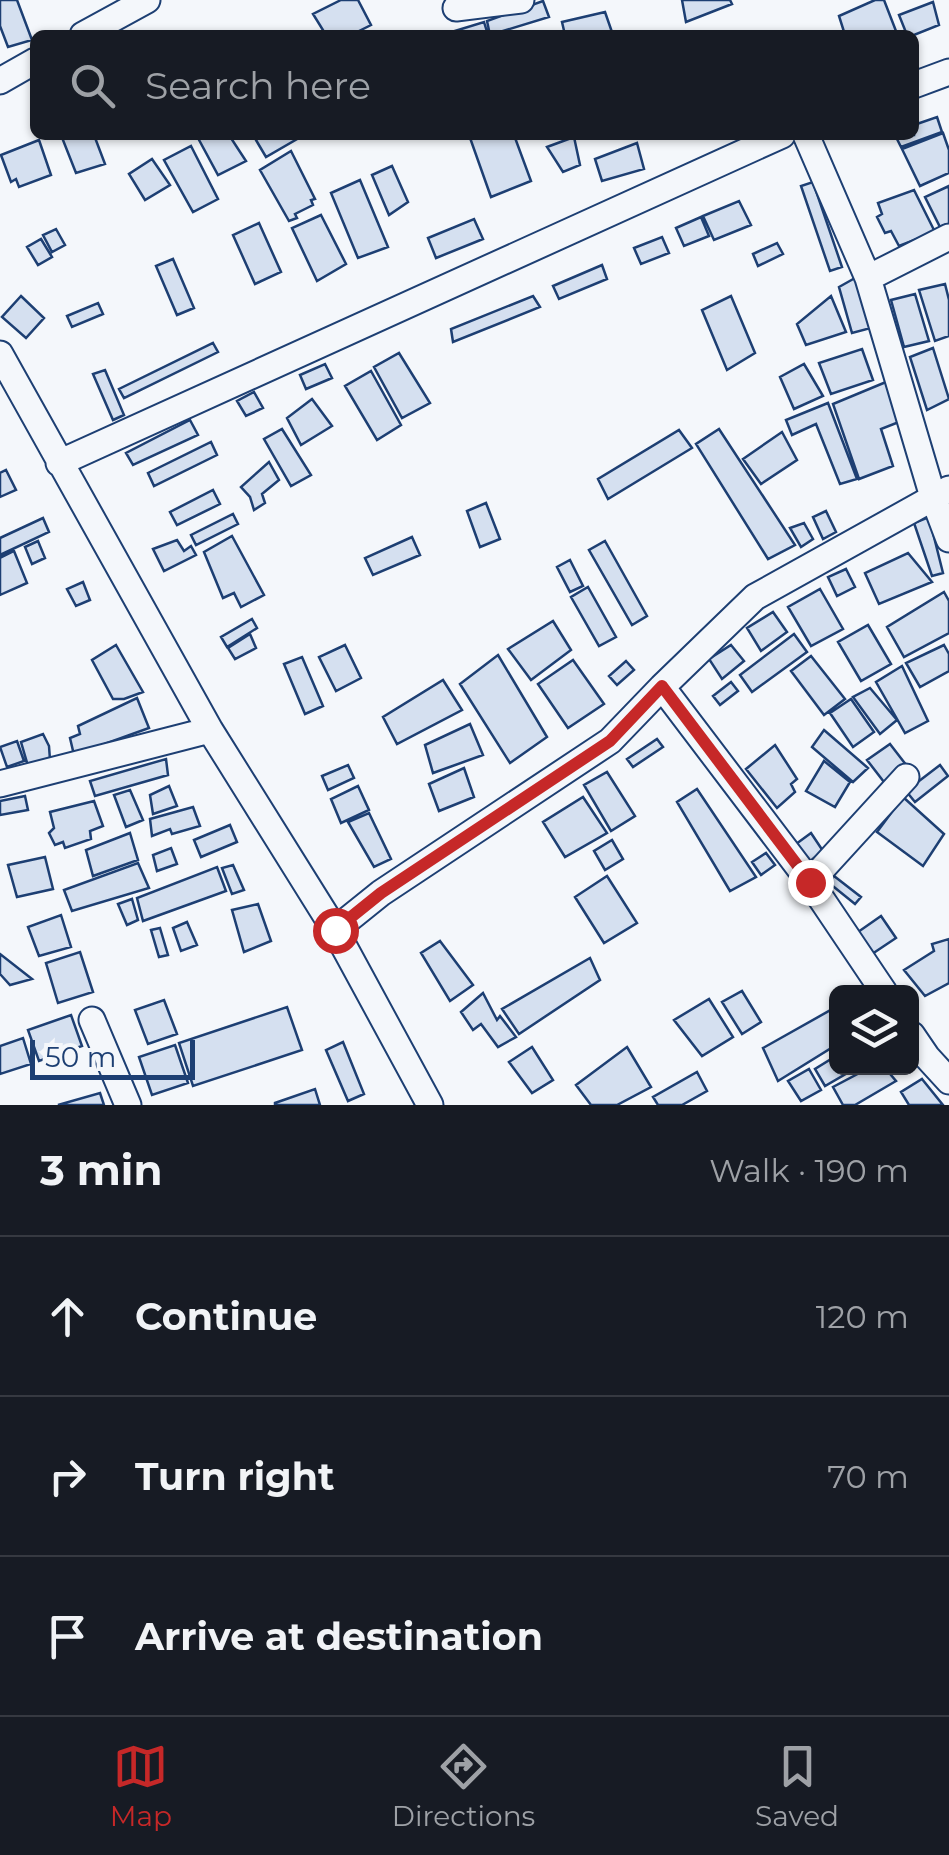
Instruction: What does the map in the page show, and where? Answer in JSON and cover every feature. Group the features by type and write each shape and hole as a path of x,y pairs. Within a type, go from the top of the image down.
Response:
{"street":[{"path":"92,30 147,0"},
{"path":"456,8 521,0"},
{"path":"0,80 30,64"},
{"path":"919,83 949,72"},
{"path":"60,464 771,140"},
{"path":"808,140 868,278 941,493 949,539"},
{"path":"868,278 949,237"},
{"path":"0,354 210,730 335,930 430,1105"},
{"path":"335,930 381,893 610,741 755,597 941,493"},
{"path":"662,686 810,882 879,985"},
{"path":"0,784 210,730"},
{"path":"810,882 906,777"},
{"path":"92,1020 128,1105"},
{"path":"919,1046 949,1081"}],"building":[{"path":"0,0 17,0 30,41 8,47 0,26"},
{"path":"341,0 358,0 371,25 361,30 323,30 313,14"},
{"path":"682,0 730,0 732,4 686,22"},
{"path":"875,0 884,0 896,30 843,30 839,16"},
{"path":"543,1 549,17 506,30 489,30 487,21"},
{"path":"933,2 939,25 919,33 905,30 899,15"},
{"path":"605,12 611,30 564,30 562,22"},
{"path":"484,22 486,30 458,30"},
{"path":"937,117 942,132 901,147 898,140 919,140 919,123"},
{"path":"943,133 949,150 949,173 920,186 902,149"},
{"path":"39,140 51,175 19,187 16,179 11,182 1,155"},
{"path":"63,140 96,140 105,164 76,173"},
{"path":"199,140 232,140 246,161 218,175"},
{"path":"256,140 295,140 266,157"},
{"path":"471,140 516,140 531,181 491,197"},
{"path":"575,140 580,165 563,172 547,147"},
{"path":"637,143 644,169 602,181 595,159"},
{"path":"191,146 218,199 193,212 164,160"},
{"path":"291,151 315,199 311,200 313,205 289,221 260,170"},
{"path":"152,159 170,185 145,200 129,174"},
{"path":"392,166 408,202 389,215 372,175"},
{"path":"360,180 388,247 358,258 331,193"},
{"path":"813,182 842,267 830,271 801,186"},
{"path":"949,186 949,223 940,227 925,197"},
{"path":"914,190 935,232 899,246 891,231 885,233 877,217 882,214 878,203"},
{"path":"739,201 751,225 714,240 703,216"},
{"path":"321,215 346,264 317,281 292,228"},
{"path":"701,217 709,236 684,246 676,228"},
{"path":"474,219 483,239 436,258 428,238"},
{"path":"259,223 281,272 255,284 233,235"},
{"path":"56,229 65,245 52,252 43,235"},
{"path":"662,237 669,253 641,264 634,248"},
{"path":"41,239 52,257 38,265 27,247"},
{"path":"777,243 783,254 758,266 753,254"},
{"path":"173,259 194,308 177,315 156,266"},
{"path":"602,265 607,279 559,299 553,286"},
{"path":"855,278 871,328 852,333 839,287"},
{"path":"945,284 949,336 935,341 919,290"},
{"path":"915,294 929,341 904,347 891,300"},
{"path":"21,296 44,318 26,338 2,317"},
{"path":"533,296 540,307 453,342 451,329"},
{"path":"731,296 755,353 727,370 702,310"},
{"path":"831,296 846,332 806,345 797,324"},
{"path":"98,303 103,314 72,327 67,316"},
{"path":"213,343 218,352 124,398 119,389"},
{"path":"933,348 949,399 927,410 910,357"},
{"path":"862,349 873,380 831,394 819,363"},
{"path":"399,353 430,403 402,418 374,367"},
{"path":"325,364 332,378 306,389 300,375"},
{"path":"804,364 823,396 794,409 780,377"},
{"path":"105,370 124,415 113,420 93,374"},
{"path":"371,371 401,425 377,440 345,386"},
{"path":"886,382 899,422 881,429 893,466 859,479 833,404"},
{"path":"254,392 263,408 246,416 237,401"},
{"path":"312,399 332,426 301,445 287,418"},
{"path":"828,403 857,479 840,484 816,424 792,435 786,420"},
{"path":"190,420 198,435 133,465 126,453"},
{"path":"282,429 311,475 291,486 264,439"},
{"path":"719,429 795,545 768,559 696,444"},
{"path":"679,430 692,448 608,499 598,479"},
{"path":"782,432 797,460 761,484 743,459"},
{"path":"211,442 217,455 154,486 148,473"},
{"path":"269,462 279,480 262,494 265,503 254,510 241,487"},
{"path":"6,470 16,490 0,497 0,473"},
{"path":"213,490 220,504 177,525 170,512"},
{"path":"486,503 500,539 480,547 467,511"},
{"path":"826,511 836,532 823,539 813,517"},
{"path":"233,514 238,524 196,545 191,535"},
{"path":"929,517 943,573 932,576 914,523"},
{"path":"43,518 49,532 0,555 0,538"},
{"path":"804,523 813,539 801,547 790,528"},
{"path":"232,536 264,595 241,607 234,593 223,598 204,552"},
{"path":"412,537 420,555 373,575 365,558"},
{"path":"177,540 184,551 191,546 196,555 164,571 153,549"},
{"path":"38,541 45,558 32,564 25,547"},
{"path":"605,541 647,616 632,625 589,550"},
{"path":"14,551 27,583 0,595 0,558"},
{"path":"908,553 932,582 879,604 865,573"},
{"path":"570,560 583,586 570,592 557,567"},
{"path":"846,569 855,587 837,596 828,577"},
{"path":"83,582 90,600 76,606 67,589"},
{"path":"588,587 616,637 599,646 571,597"},
{"path":"820,589 843,629 811,646 788,607"},
{"path":"944,592 949,601 949,633 904,657 887,627"},
{"path":"773,612 787,632 761,651 747,628"},
{"path":"252,619 257,628 227,647 221,637"},
{"path":"553,621 571,650 531,680 508,649"},
{"path":"868,625 891,664 861,681 838,642"},
{"path":"250,634 256,648 235,659 228,648"},
{"path":"794,634 807,652 752,692 740,675"},
{"path":"116,645 143,692 124,699 113,699 92,660"},
{"path":"345,645 361,678 336,691 319,657"},
{"path":"731,645 744,661 722,679 709,659"},
{"path":"944,645 949,654 949,671 920,687 906,663"},
{"path":"498,655 547,737 510,763 460,684"},
{"path":"811,656 845,699 824,715 791,671"},
{"path":"302,657 323,706 305,714 284,664"},
{"path":"573,660 604,704 568,728 538,684"},
{"path":"626,661 634,670 617,685 609,676"},
{"path":"902,666 928,721 905,733 876,682"},
{"path":"443,680 462,710 397,744 383,717"},
{"path":"731,682 738,691 720,705 713,696"},
{"path":"870,688 897,720 880,734 853,697"},
{"path":"137,698 149,728 74,755 70,738 80,734 78,726"},
{"path":"851,699 874,732 853,747 830,713"},
{"path":"470,724 483,755 433,773 425,745"},
{"path":"824,730 868,768 853,782 812,747"},
{"path":"43,734 50,760 28,766 21,742"},
{"path":"657,739 663,747 633,767 627,759"},
{"path":"17,741 24,761 7,767 0,747"},
{"path":"890,744 907,766 884,782 867,760"},
{"path":"775,745 797,779 791,784 795,792 777,808 746,769"},
{"path":"166,759 168,775 95,796 90,781"},
{"path":"824,761 850,782 835,807 806,791"},
{"path":"348,765 354,778 328,790 322,776"},
{"path":"940,765 948,776 915,802 906,791"},
{"path":"464,768 474,797 439,811 429,784"},
{"path":"607,772 635,816 611,831 584,785"},
{"path":"169,786 177,806 153,814 150,795"},
{"path":"358,786 369,810 341,823 331,799"},
{"path":"697,789 756,877 730,891 677,802"},
{"path":"130,790 143,820 126,827 114,795"},
{"path":"25,796 28,810 0,815 0,801"},
{"path":"583,797 607,833 565,857 543,822"},
{"path":"903,797 944,834 923,866 877,832"},
{"path":"94,801 103,826 90,831 91,839 65,848 63,842 55,845 49,833 54,828 50,812"},
{"path":"193,807 200,826 172,834 170,829 152,836 150,819"},
{"path":"369,813 391,859 374,867 348,822"},
{"path":"230,825 237,842 201,857 194,840"},
{"path":"130,833 138,860 93,876 86,850"},
{"path":"811,833 823,851 809,862 796,844"},
{"path":"612,840 623,859 605,870 594,851"},
{"path":"171,848 177,864 157,871 153,855"},
{"path":"766,853 775,865 761,875 752,862"},
{"path":"45,857 53,889 17,897 8,865"},
{"path":"138,863 149,888 72,911 64,890"},
{"path":"233,865 244,890 232,894 222,868"},
{"path":"217,867 226,891 143,921 137,898"},
{"path":"607,876 637,923 604,943 575,897"},
{"path":"834,876 861,897 855,904 829,883"},
{"path":"132,899 138,920 127,925 118,904"},
{"path":"258,904 271,941 244,952 232,910"},
{"path":"61,915 71,947 39,956 28,927"},
{"path":"881,916 896,938 872,954 858,932"},
{"path":"187,922 197,945 181,951 173,928"},
{"path":"160,928 168,955 159,957 151,930"},
{"path":"949,939 949,983 925,996 904,970 934,951 932,944"},
{"path":"440,941 473,985 450,1001 421,953"},
{"path":"80,952 93,992 58,1003 46,963"},
{"path":"0,954 32,979 10,985 0,974"},
{"path":"590,958 600,980 519,1034 502,1009"},
{"path":"742,991 761,1022 742,1034 722,1002"},
{"path":"483,993 497,1020 500,1016 516,1037 498,1047 481,1024 473,1030 461,1012"},
{"path":"709,999 733,1037 702,1056 674,1020"},
{"path":"164,1000 177,1034 148,1044 135,1010"},
{"path":"287,1007 302,1050 193,1086 179,1043"},
{"path":"829,1011 829,1049 778,1081 763,1048"},
{"path":"71,1015 82,1046 39,1061 28,1030"},
{"path":"23,1038 31,1064 0,1074 0,1046"},
{"path":"343,1042 364,1094 348,1101 326,1050"},
{"path":"175,1045 188,1083 152,1095 139,1057"},
{"path":"532,1047 553,1080 532,1093 509,1062"},
{"path":"627,1047 651,1087 617,1105 591,1105 576,1085"},
{"path":"829,1060 829,1075 844,1075 825,1086 815,1069"},
{"path":"809,1069 821,1090 801,1101 788,1081"},
{"path":"697,1072 707,1091 682,1105 658,1105 653,1097"},
{"path":"856,1075 891,1075 896,1081 855,1105 843,1105 833,1087"},
{"path":"922,1079 943,1105 909,1105 901,1092"},
{"path":"315,1089 320,1105 275,1105 275,1103"},
{"path":"100,1093 104,1105 58,1105"}],"route":[{"path":"335,930 381,893 610,741 662,686 810,882"}]}
